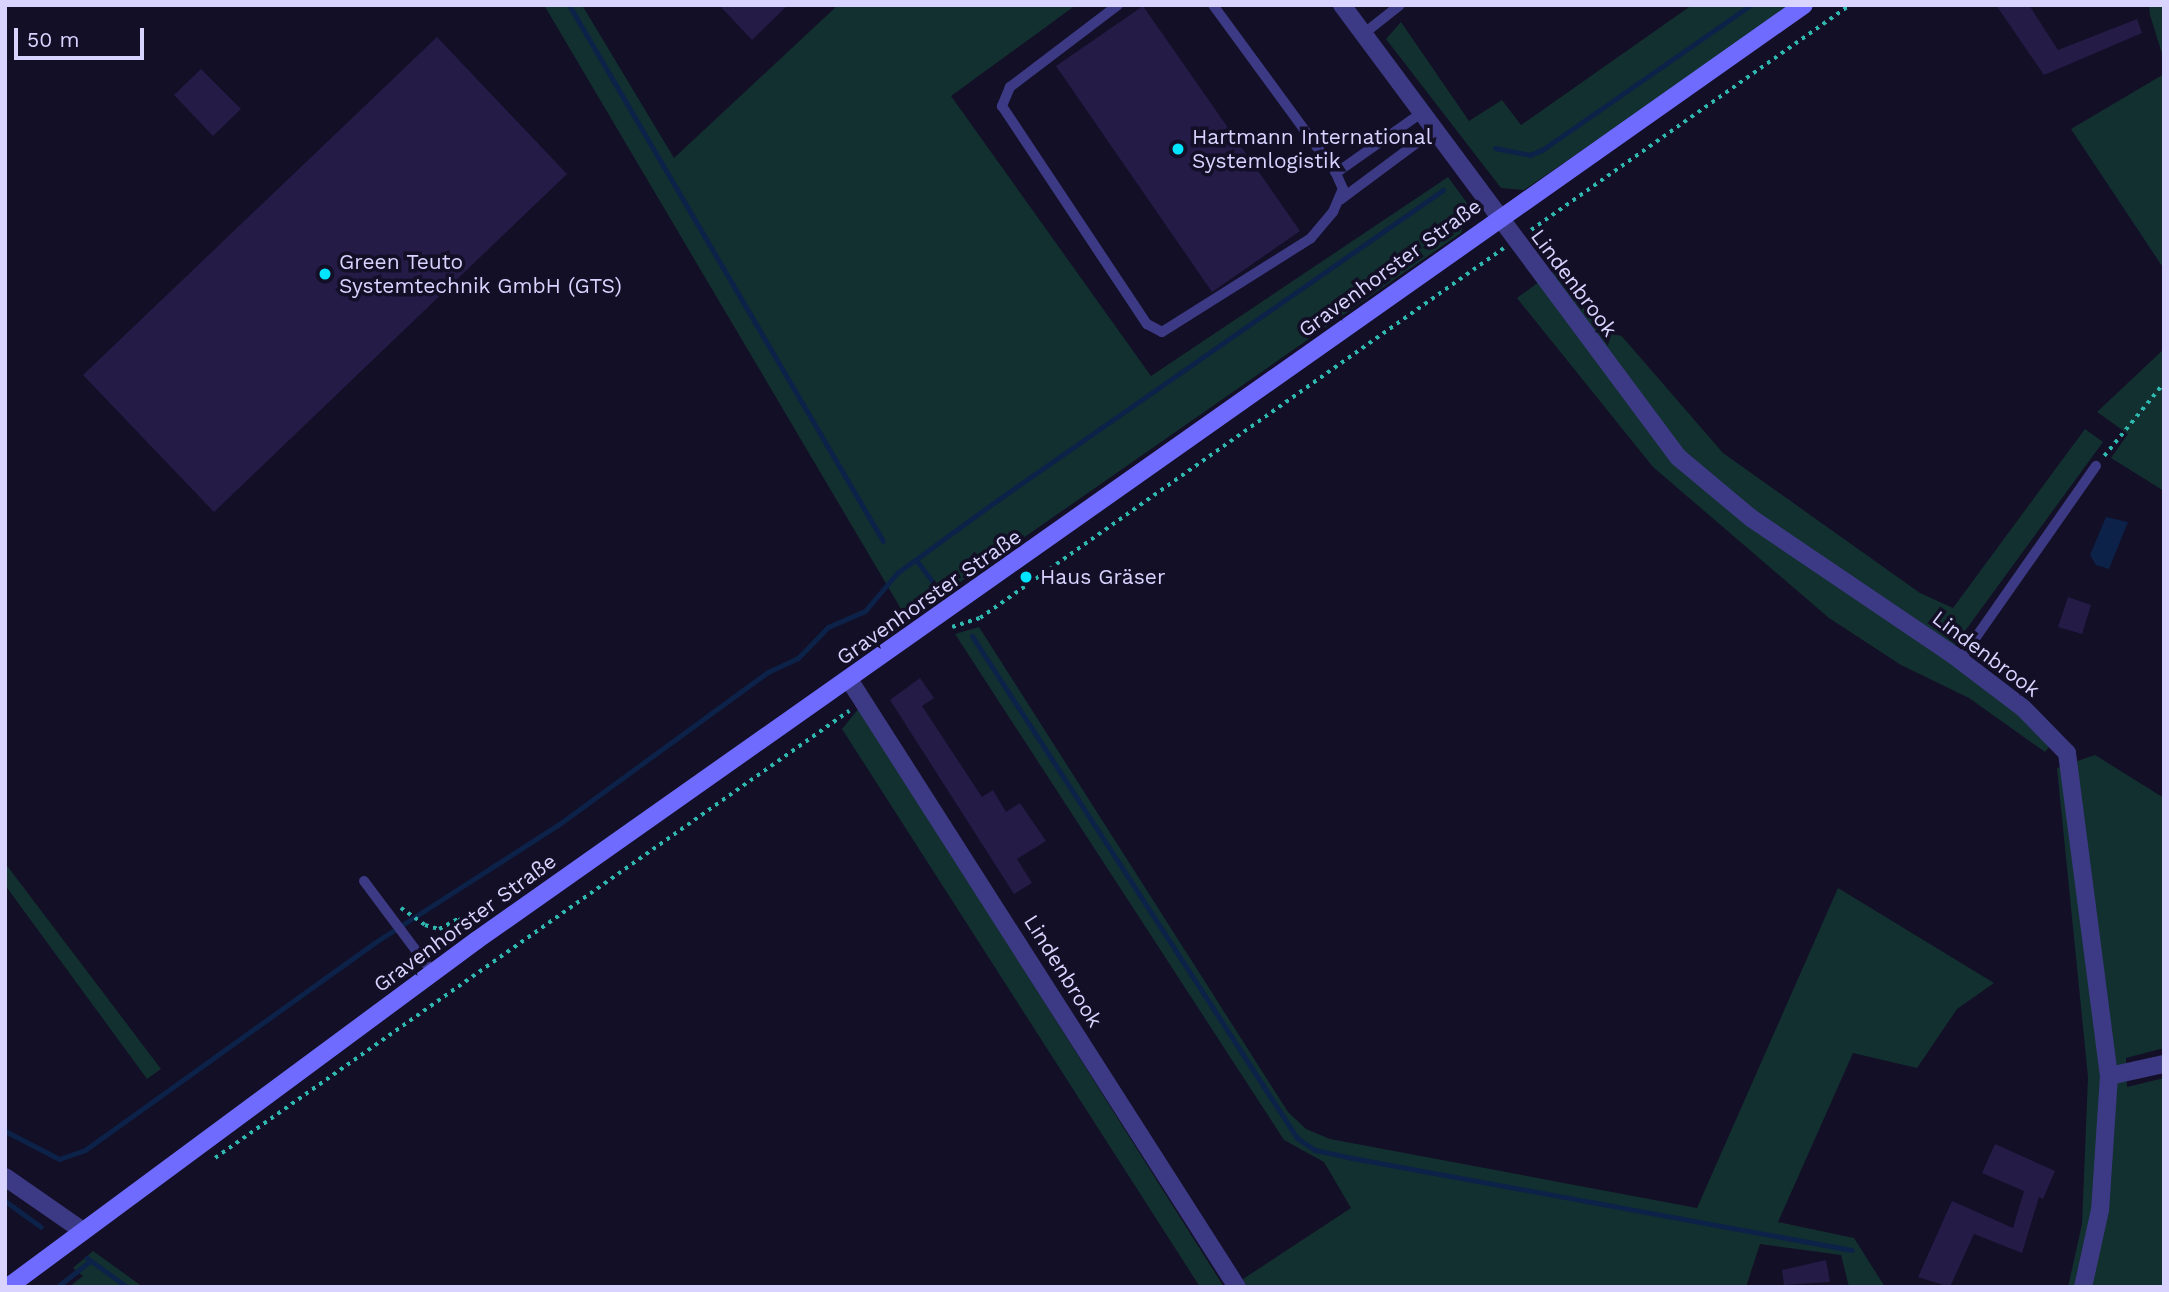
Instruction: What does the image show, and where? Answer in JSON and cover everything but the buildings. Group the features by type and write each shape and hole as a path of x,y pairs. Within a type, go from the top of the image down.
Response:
{"main road":[{"name":"Gravenhorster Straße","path":"8,1287 432,972 855,688 1499,218 1804,5"}],"street":[{"name":"Lindenbrook","path":"1342,5 1514,242 1678,457 1711,489 1960,660 2023,708 2067,753 2109,1076 2100,1209 2083,1287"},
{"name":"Lindenbrook","path":"855,688 1237,1287"},
{"path":"2109,1076 2164,1064"},
{"path":"5,1177 83,1231"}],"lane":[{"path":"1118,5 1010,87 1003,106 1147,324 1161,332 1311,238 1340,200 1433,131"},
{"path":"1213,5 1336,173 1340,200"},
{"path":"1362,36 1400,5"},
{"path":"1336,173 1420,114"},
{"path":"1960,660 2096,466"},
{"path":"364,881 432,972"}],"path":[{"path":"950,628 980,618 1850,5"},
{"path":"2096,466 2164,383"},
{"path":"208,1162 848,712 855,688"},
{"path":"407,908 425,925 439,929 464,920 492,963"}],"green space":[{"path":"544,5 582,5 674,158 838,5 1076,5 951,96 1151,376 1448,177 1470,207 1461,233 907,619"},
{"path":"1692,5 1794,5 1524,190 1501,188 1386,39 1401,22 1469,121 1502,100 1521,125"},
{"path":"2149,5 2164,5 2164,60 2150,15"},
{"path":"2164,74 2164,269 2071,129"},
{"path":"1561,266 1723,453 1920,593 1953,608 2085,429 2103,442 1946,657 2018,712 2049,747 2045,752 1969,698 1901,665 1829,618 1653,467 1517,298"},
{"path":"2164,349 2164,491 2111,458 2128,434 2097,412"},
{"path":"979,627 1288,1112 1306,1129 1330,1139 1697,1208 1838,888 1994,983 1957,1009 1917,1068 1853,1053 1778,1222 1854,1238 1885,1287 1849,1287 1841,1255 1760,1244 1746,1287 1247,1287 1243,1279 1351,1208 1324,1162 1284,1140 955,634"},
{"path":"859,708 1224,1287 1200,1287 842,729"},
{"path":"2095,755 2164,798 2164,1048 2126,1058 2127,1087 2164,1078 2164,1287 2068,1287 2082,1224 2088,1077 2057,768"},
{"path":"5,863 161,1069 147,1079 5,885"},
{"path":"93,1251 143,1287 69,1287 83,1276 73,1268"}],"water":[{"path":"2106,517 2128,522 2109,569 2096,565 2090,555"}],"waterway":[{"path":"569,5 883,541"},
{"path":"1495,148 1530,155 1542,150 1751,5"},
{"path":"5,1131 59,1159 85,1150 374,943 558,825 768,672 798,658 828,627 865,611 897,573 1443,190"},
{"path":"917,561 937,588"},
{"path":"972,636 1297,1138 1315,1150 1347,1157 1851,1250"},
{"path":"5,1201 41,1227"},
{"path":"87,1258 127,1287"},
{"path":"57,1287 90,1261"}],"place":[{"name":"Hartmann International Systemlogistik","path":"1178,149"},
{"name":"Green Teuto Systemtechnik GmbH (GTS)","path":"325,274"},
{"name":"Haus Gräser","path":"1026,577"}]}
